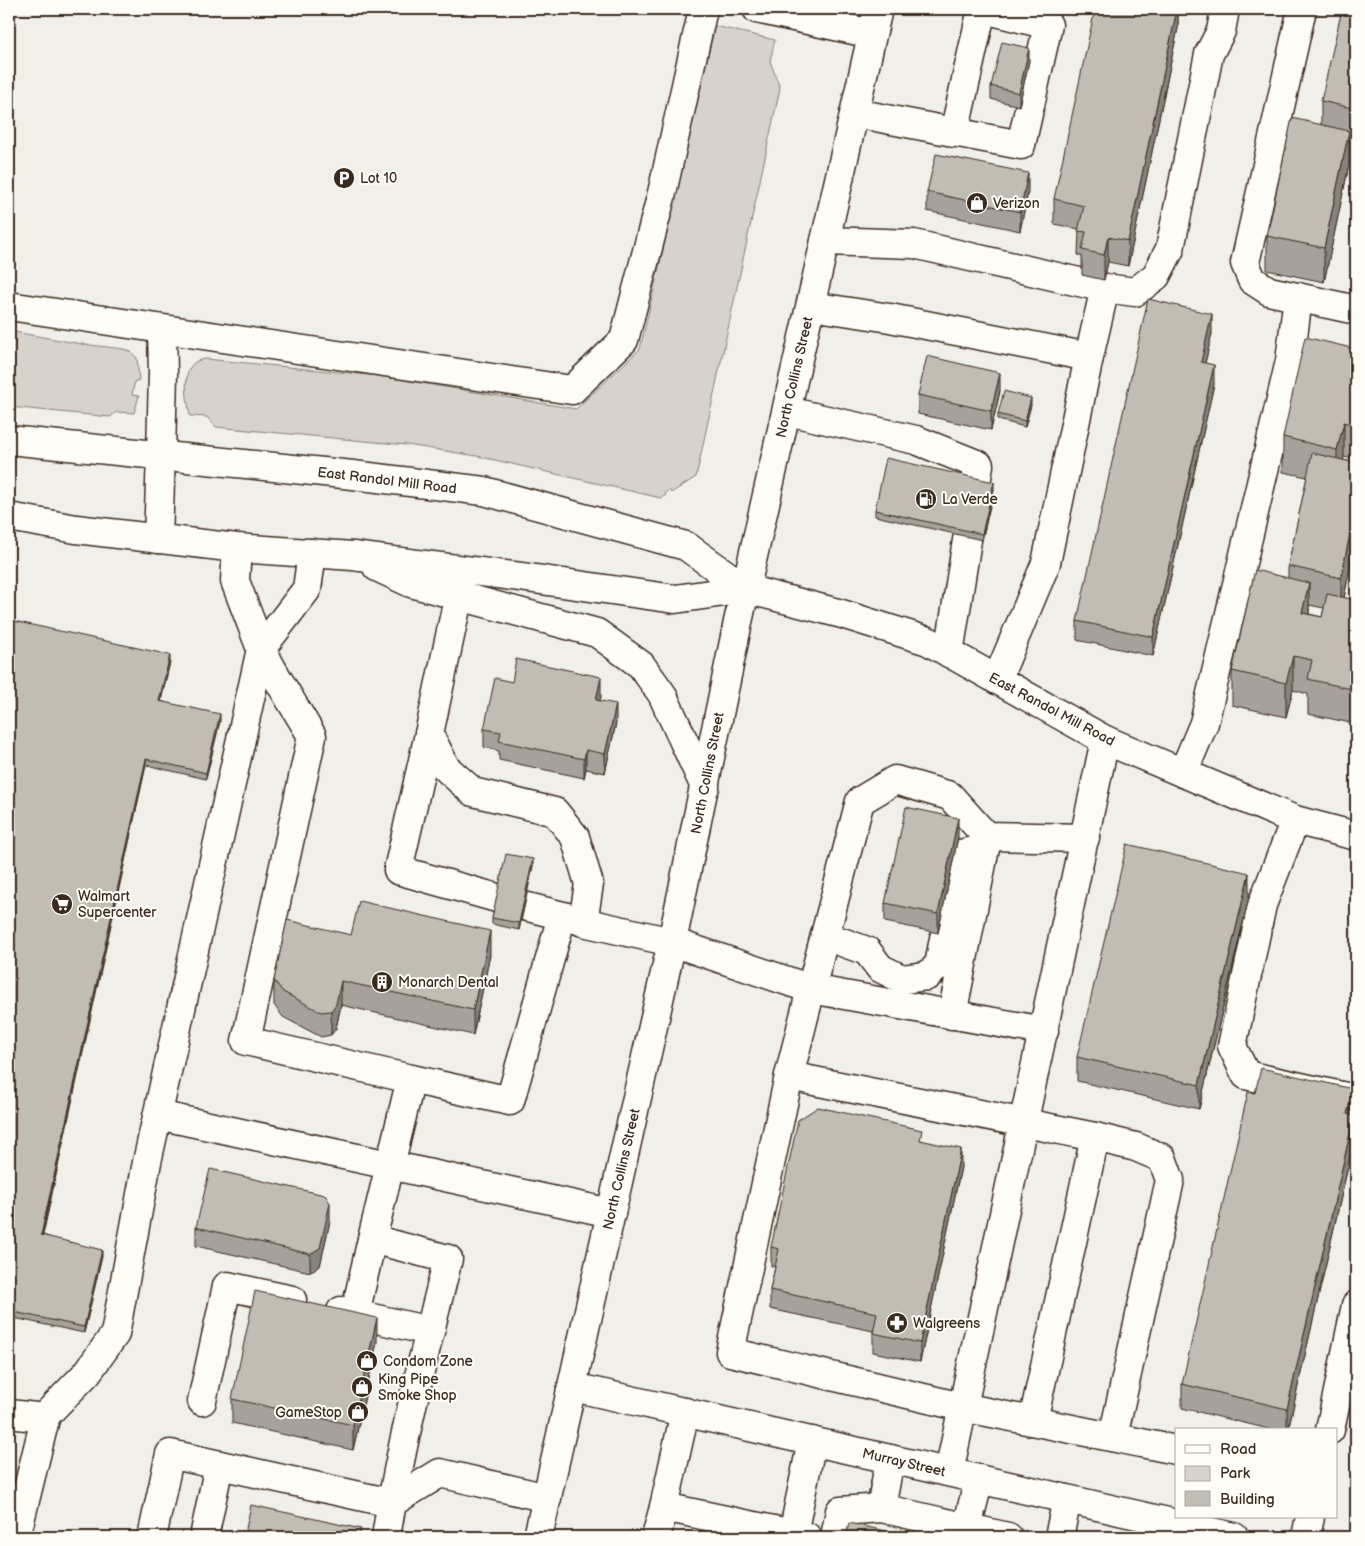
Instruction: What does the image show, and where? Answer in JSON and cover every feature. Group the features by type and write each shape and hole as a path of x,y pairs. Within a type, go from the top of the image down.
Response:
{"main road":[{"path":"9,306 572,390 624,340 662,193 703,9"},
{"path":"757,9 875,21"},
{"path":"854,114 954,133 1021,145 1048,25 983,9 954,133"},
{"path":"825,241 914,244 1106,288 1135,292 1156,276 1170,250 1209,54 1221,31 1225,9"},
{"path":"1302,9 1245,263 1252,280 1268,291 1356,310"},
{"name":"North Collins Street","path":"538,1537 672,942 738,622 875,21"},
{"path":"997,680 1046,563 1089,357 1106,288"},
{"path":"1183,773 1204,723 1291,353 1298,298"},
{"path":"811,306 890,318 1089,357"},
{"path":"158,539 163,373 162,330"},
{"path":"1291,353 1319,359"},
{"path":"787,411 916,440 979,465 949,654"},
{"name":"East Randol Mill Road","path":"9,440 353,475 484,491 686,546 746,589 842,614 928,641 1106,740 1295,820 1356,836"},
{"name":"East Randol Mill Road","path":"9,517 76,529 237,548 353,556 675,599 746,589"},
{"path":"237,548 235,581 262,649 312,736 246,1041 510,1102 572,919 589,884 575,837 555,812 473,792 446,768 429,734"},
{"path":"16,1537 46,1415 87,1373 115,1334 130,1248 158,1115 262,649 307,589 312,553"},
{"path":"353,556 411,583 597,633 641,665 662,694 705,787"},
{"path":"460,596 398,870 497,898"},
{"path":"949,1472 1106,740"},
{"path":"952,1015 986,842 950,796 895,780 860,801 789,1076 730,1352 962,1406 1175,1450"},
{"path":"1295,820 1262,905 1232,1046 1246,1075 1356,1100"},
{"path":"825,936 867,951 880,968 902,979 927,976 939,965 960,854 986,842 1085,838"},
{"path":"524,906 672,942 811,989 1044,1031"},
{"path":"789,1076 1095,1137 1136,1147 1162,1158 1170,1180 1113,1437"},
{"path":"355,1314 410,1079"},
{"path":"158,1115 611,1213"},
{"path":"1033,1420 1095,1137"},
{"path":"372,1240 448,1259 391,1503 386,1537"},
{"path":"202,1401 226,1286 430,1331"},
{"path":"1330,1428 1356,1305"},
{"name":"Murray Street","path":"573,1387 1234,1537"},
{"path":"656,1537 685,1412"},
{"path":"9,1414 45,1418"},
{"path":"664,1507 800,1536 812,1441"},
{"path":"152,1537 170,1454 391,1503 440,1473 547,1498"},
{"path":"880,1508 890,1459"},
{"path":"204,1537 219,1465"},
{"path":"967,1527 979,1479"},
{"path":"1059,1537 1068,1499"},
{"path":"835,1537 840,1511 880,1508 1008,1537"},
{"path":"1306,1537 1310,1518"}],"green space":[{"path":"715,26 775,40 770,61 780,88 696,477 671,493 669,490 661,498 477,456 407,445 216,427 207,417 190,416 186,390 188,372 197,361 206,359 379,376 576,409 640,349"},
{"path":"9,331 82,344 124,349 131,352 137,358 139,380 135,381 132,395 139,396 134,413 117,412 110,417 9,407"}],"building":[{"path":"1095,9 1177,9 1128,241 1108,237 1104,255 1082,250 1086,232 1078,231 1084,206 1054,199"},
{"path":"1342,9 1356,9 1356,109 1321,101"},
{"path":"1002,42 1029,48 1019,93 991,86"},
{"path":"1292,118 1349,131 1324,248 1267,236"},
{"path":"936,154 1028,173 1020,212 927,192"},
{"path":"1148,299 1212,314 1201,362 1214,365 1153,637 1077,621"},
{"path":"1305,337 1356,349 1356,365 1353,379 1356,380 1356,426 1344,422 1337,450 1283,437"},
{"path":"927,356 1000,373 991,411 918,395"},
{"path":"1004,391 1031,398 1025,421 998,414"},
{"path":"1312,453 1356,463 1356,504 1341,578 1288,566"},
{"path":"886,458 994,482 982,534 875,510"},
{"path":"1255,570 1309,583 1302,613 1322,617 1327,594 1356,600 1356,690 1308,679 1312,660 1293,656 1286,683 1232,671"},
{"name":"Walmart Supercenter","path":"9,620 170,655 159,701 220,714 206,773 146,759 41,1235 102,1250 84,1327 9,1311"},
{"path":"516,659 601,677 596,700 616,704 605,754 586,750 584,759 499,741 501,732 484,729 495,678 512,682"},
{"path":"906,807 958,818 938,914 885,903"},
{"path":"1127,844 1249,873 1199,1085 1077,1057"},
{"path":"506,854 533,859 519,923 492,918"},
{"name":"Monarch Dental","path":"359,901 490,931 473,1010 341,981 336,1004 331,1011 321,1012 283,992 274,980 287,920 351,935"},
{"path":"1261,1068 1353,1089 1347,1114 1354,1116 1287,1409 1182,1384 1248,1092 1255,1093"},
{"name":"Walgreens","path":"818,1107 922,1130 920,1140 961,1149 920,1343 873,1333 877,1313 770,1290 779,1249 771,1247 798,1120"},
{"path":"210,1169 325,1195 330,1203 320,1248 310,1254 196,1227"},
{"path":"255,1291 377,1318 353,1425 232,1399"},
{"path":"251,1505 361,1529 359,1537 257,1537 245,1533"},
{"path":"849,1523 913,1537 846,1537"}],"place":[{"name":"Lot 10","path":"344,178"},
{"name":"Verizon","path":"977,203"},
{"name":"La Verde","path":"926,499"},
{"name":"Walmart Supercenter","path":"62,904"},
{"name":"Monarch Dental","path":"382,982"},
{"name":"Walgreens","path":"897,1323"},
{"name":"Condom Zone","path":"367,1361"},
{"name":"King Pipe Smoke Shop","path":"362,1387"},
{"name":"GameStop","path":"358,1412"}]}
